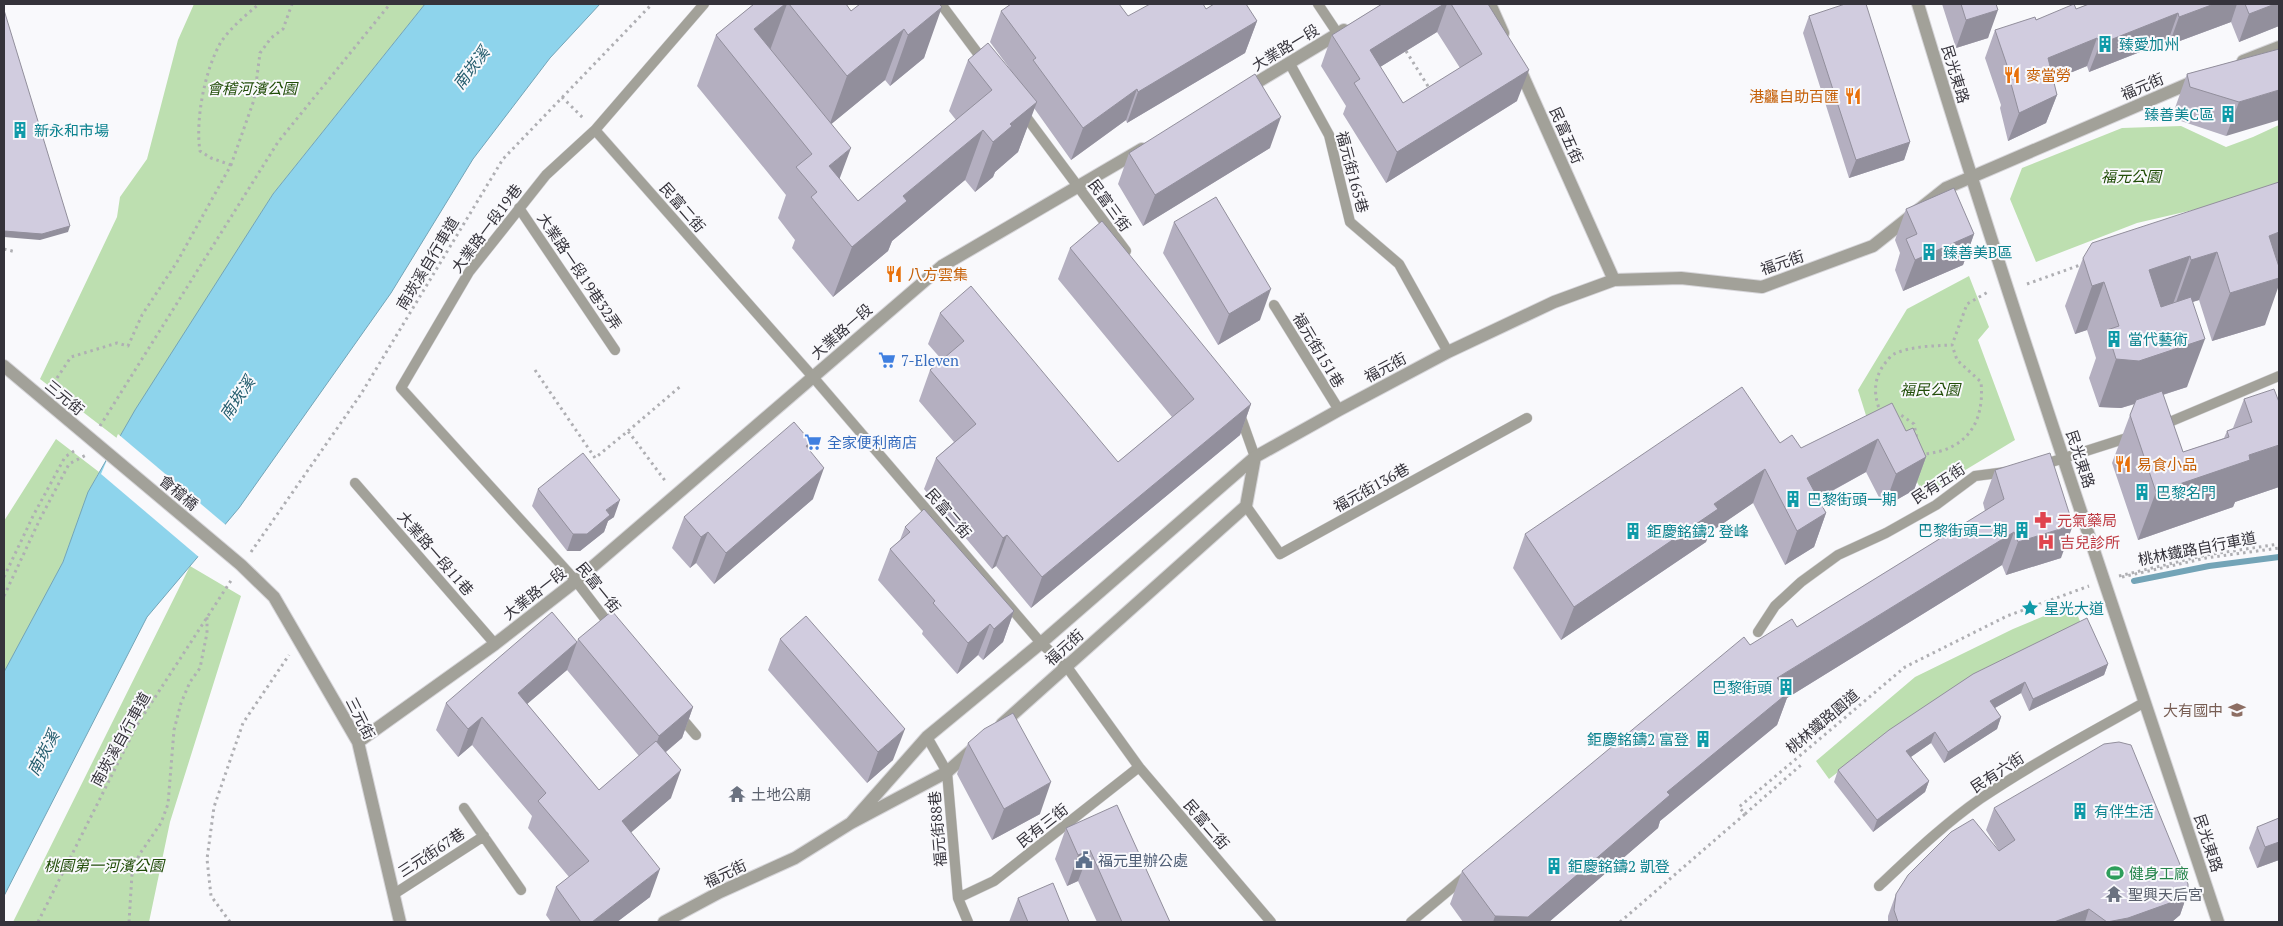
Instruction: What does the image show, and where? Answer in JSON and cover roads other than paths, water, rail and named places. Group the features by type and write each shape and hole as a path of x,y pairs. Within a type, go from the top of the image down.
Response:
{"street":[{"name":"民富五街","path":"1490,4 1614,280"},
{"name":"民光東路","path":"1918,4 1971,178 1995,245 2062,458 2218,922"},
{"name":"大業路一段","path":"1239,93 1355,24"},
{"path":"2235,65 2279,46"},
{"name":"福元街","path":"851,823 927,737 1041,643 1256,457 1339,410 1448,352 1554,302 1614,280 1681,278 1762,287 1873,246 1946,188 2208,76"},
{"name":"大業路一段","path":"358,742 495,644 576,581 942,266 1154,142"},
{"name":"三元街","path":"4,366 99,446"},
{"name":"會稽橋","path":"99,446 232,558"},
{"path":"1246,506 1256,457"},
{"name":"福元街","path":"664,922 720,892 795,858 851,823 947,772 1246,506"},
{"name":"三元街","path":"232,558 274,597 358,742 400,922"}],"lane":[{"name":"大業路一段19巷","path":"491,488 401,388 469,272 546,175 595,130 704,4"},
{"path":"941,4 994,75"},
{"path":"1318,4 1338,34"},
{"name":"福元街165巷","path":"1290,64 1329,135 1350,222 1399,264 1448,352"},
{"name":"民富三街","path":"1012,99 1130,257"},
{"name":"民富二街","path":"595,130 813,377 1041,643 1066,667 1139,767 1271,922"},
{"name":"大業路一段19巷32弄","path":"520,208 615,350"},
{"name":"福元街151巷","path":"1274,305 1339,410"},
{"name":"民有五街","path":"1758,632 1775,606 1801,582 1838,555 1886,533 1936,504 1975,476 2020,470 2147,431 2279,376"},
{"path":"1234,400 1256,457"},
{"name":"福元街136巷","path":"1246,506 1280,554 1527,418"},
{"name":"大業路一段11巷","path":"355,483 495,644"},
{"name":"民富一街","path":"491,488 576,581 618,635"},
{"name":"民有六街","path":"1879,886 1935,834 1980,799 2056,752 2145,702"},
{"path":"672,704 696,736"},
{"name":"福元街88巷","path":"927,737 947,772 958,898 968,922"},
{"name":"民有三街","path":"958,898 994,881 1139,767"},
{"name":"三元街67巷","path":"464,808 520,890"},
{"name":"三元街67巷","path":"394,894 484,836"},
{"path":"1411,922 1471,872"}],"water":[{"name":"南崁溪","path":"425,4 600,4 550,58 473,159 391,293 239,508 147,617 4,896 4,672 63,562 88,492 135,410 273,194"}],"waterway":[{"path":"2134,581 2209,566 2279,557"}],"place":[{"name":"臻愛加州","path":"2105,44"},
{"name":"麥當勞","path":"2012,75"},
{"name":"港龘自助百匯","path":"1853,96"},
{"name":"臻善美C區","path":"2228,114"},
{"name":"新永和市場","path":"20,130"},
{"name":"臻善美B區","path":"1929,252"},
{"name":"八方雲集","path":"894,274"},
{"name":"當代藝術","path":"2114,339"},
{"name":"7-Eleven","path":"887,360"},
{"name":"全家便利商店","path":"813,442"},
{"name":"易食小品","path":"2123,464"},
{"name":"巴黎名門","path":"2142,492"},
{"name":"巴黎街頭一期","path":"1793,499"},
{"name":"元氣藥局","path":"2043,520"},
{"name":"巴黎街頭二期","path":"2022,530"},
{"name":"鉅慶銘鑄2 登峰","path":"1633,531"},
{"name":"吉兒診所","path":"2046,542"},
{"name":"星光大道","path":"2030,608"},
{"name":"巴黎街頭","path":"1786,687"},
{"name":"大有國中","path":"2237,710"},
{"name":"鉅慶銘鑄2 富登","path":"1703,739"},
{"name":"土地公廟","path":"737,794"},
{"name":"有伴生活","path":"2080,811"},
{"name":"福元里辦公處","path":"1084,860"},
{"name":"鉅慶銘鑄2 凱登","path":"1554,866"},
{"name":"健身工廠","path":"2115,873"},
{"name":"聖興天后宮","path":"2114,894"}],"park label":[{"name":"會稽河濱公園","path":"252,88"},
{"name":"福元公園","path":"2131,176"},
{"name":"福民公園","path":"1930,389"},
{"name":"桃園第一河濱公園","path":"104,865"}]}
